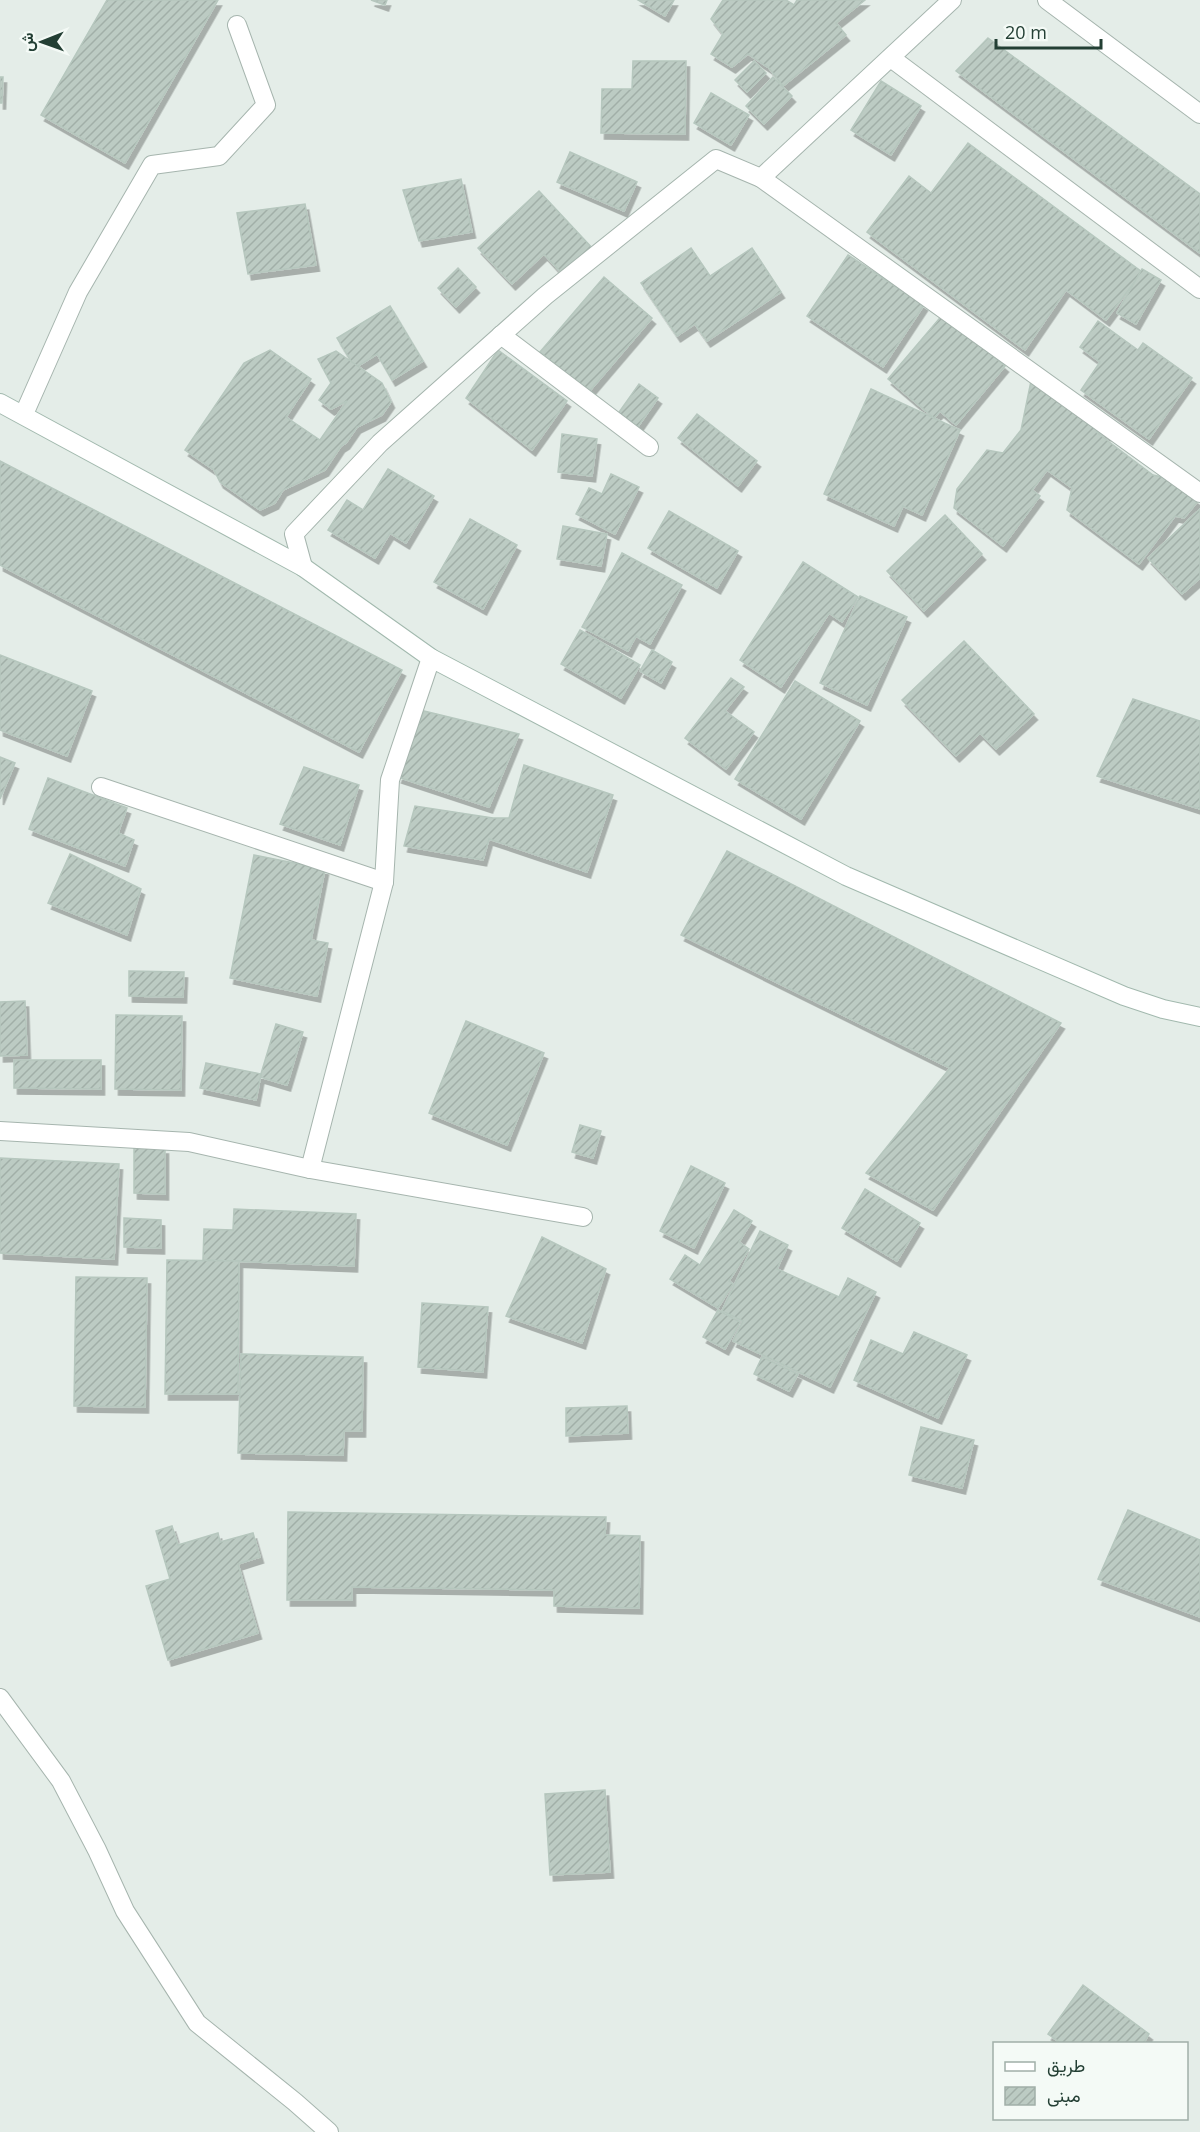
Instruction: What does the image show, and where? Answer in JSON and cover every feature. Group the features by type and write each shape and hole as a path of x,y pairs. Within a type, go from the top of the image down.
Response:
{"street":[{"path":"761,178 952,0"},
{"path":"1047,0 1200,114"},
{"path":"24,414 78,292 152,165 219,156 266,105 237,25"},
{"path":"891,58 1200,289"},
{"path":"303,567 294,534 380,443 545,296 716,159 761,178 1200,493"},
{"path":"501,335 649,447"},
{"path":"0,403 303,567 431,658 846,876 1124,996 1163,1009 1200,1017"},
{"path":"310,1169 384,882 390,780 431,658"},
{"path":"100,787 384,882"},
{"path":"0,1131 189,1142 310,1169 583,1217"},
{"path":"0,1698 61,1781 98,1850 125,1911 197,2023 329,2132"}],"building":[{"path":"107,0 218,0 125,163 41,115"},
{"path":"371,0 387,0 385,5"},
{"path":"638,0 674,0 665,16"},
{"path":"723,0 786,0 794,5 797,0 865,0 836,23 846,35 783,86 769,68 748,54 732,67 711,54 723,34 711,19"},
{"path":"988,38 1200,194 1200,253 956,71"},
{"path":"633,61 686,61 685,134 601,133 602,89 632,89"},
{"path":"754,61 766,73 747,92 735,80"},
{"path":"0,77 3,77 2,103 0,103"},
{"path":"773,77 792,96 764,124 746,106"},
{"path":"881,81 921,106 891,155 851,130"},
{"path":"711,93 749,115 731,145 694,123"},
{"path":"968,143 1142,272 1106,320 1066,290 1025,350 867,232 909,176 931,193"},
{"path":"570,152 637,182 624,211 557,182"},
{"path":"461,179 472,232 419,241 403,190"},
{"path":"539,191 595,251 566,278 544,254 512,284 478,248"},
{"path":"305,204 316,265 248,274 237,213"},
{"path":"691,248 710,276 752,248 781,292 707,341 695,324 677,336 641,283"},
{"path":"848,255 924,305 883,367 807,316"},
{"path":"458,268 476,287 456,307 438,288"},
{"path":"1142,269 1161,280 1136,324 1117,313"},
{"path":"604,277 652,318 588,393 540,352"},
{"path":"390,306 423,361 392,380 377,354 355,368 337,338"},
{"path":"944,313 1005,366 956,425 940,411 934,418 888,379"},
{"path":"1098,321 1138,350 1143,343 1192,378 1149,439 1081,390 1100,362 1080,347"},
{"path":"270,350 311,379 286,417 320,440 347,401 331,409 319,400 331,383 318,359 336,351 382,383 391,402 382,415 357,427 325,470 283,490 275,503 260,510 220,482 214,470 185,450 244,363"},
{"path":"498,350 567,401 532,450 466,398"},
{"path":"1031,381 1108,435 1096,432 1153,475 1167,478 1198,501 1184,518 1175,516 1139,564 1067,510 1072,488 1047,470 1032,490 1040,496 1003,546 954,508 957,489 987,450 1003,453 1021,430"},
{"path":"639,384 658,398 637,428 617,415"},
{"path":"871,389 960,430 922,515 903,506 894,526 824,494"},
{"path":"697,414 757,461 738,486 678,438"},
{"path":"562,434 597,439 592,476 558,472"},
{"path":"0,461 402,670 359,752 0,565"},
{"path":"388,469 434,496 406,543 390,533 375,558 328,530 347,500 363,510"},
{"path":"611,474 639,487 615,534 576,514 589,488 602,494"},
{"path":"1200,509 1200,578 1182,594 1148,558"},
{"path":"669,511 738,551 717,588 648,548"},
{"path":"945,515 982,554 924,611 887,571"},
{"path":"470,519 517,545 483,609 434,582"},
{"path":"563,526 607,534 601,566 557,559"},
{"path":"622,553 682,585 650,644 636,636 628,651 582,627"},
{"path":"803,562 858,597 842,622 829,613 781,687 740,660"},
{"path":"860,596 907,617 867,705 820,683"},
{"path":"580,630 640,665 621,698 561,664"},
{"path":"964,641 1034,714 996,749 980,733 956,756 902,700"},
{"path":"652,650 672,662 661,683 640,671"},
{"path":"0,655 92,691 67,756 0,730"},
{"path":"731,678 744,687 725,711 754,732 726,769 685,738"},
{"path":"795,681 860,721 801,819 735,779"},
{"path":"1133,699 1200,721 1200,809 1097,776"},
{"path":"424,711 519,734 489,807 398,777"},
{"path":"0,757 15,763 0,799"},
{"path":"524,765 613,795 587,872 489,839 483,860 404,846 415,806 493,818 509,818"},
{"path":"304,767 359,785 340,845 280,824"},
{"path":"48,778 127,808 118,833 134,840 125,866 29,829"},
{"path":"727,851 1061,1023 933,1210 866,1173 950,1068 681,935"},
{"path":"70,854 141,889 127,935 48,903"},
{"path":"254,855 325,869 311,940 328,943 317,996 230,978"},
{"path":"129,971 184,972 183,997 129,996"},
{"path":"25,1001 27,1055 0,1056 0,1002"},
{"path":"116,1015 182,1016 181,1090 115,1089"},
{"path":"466,1021 544,1053 507,1145 429,1113"},
{"path":"276,1024 303,1032 287,1085 260,1077"},
{"path":"14,1060 101,1060 101,1089 14,1088"},
{"path":"206,1063 261,1074 256,1100 200,1088"},
{"path":"580,1125 601,1131 593,1158 572,1152"},
{"path":"134,1148 165,1148 165,1194 134,1193"},
{"path":"0,1158 119,1164 114,1259 0,1253"},
{"path":"691,1166 725,1183 694,1248 660,1231"},
{"path":"865,1189 920,1223 897,1261 842,1228"},
{"path":"234,1209 356,1214 354,1266 203,1260 204,1229 233,1230"},
{"path":"734,1210 752,1221 739,1242 749,1249 729,1281 733,1284 718,1308 670,1279 685,1255 700,1265"},
{"path":"124,1218 161,1220 161,1248 124,1247"},
{"path":"760,1231 788,1245 777,1269 839,1297 848,1278 876,1292 830,1387 733,1341 743,1321 722,1311"},
{"path":"542,1237 606,1269 582,1343 506,1316"},
{"path":"167,1260 239,1261 238,1394 165,1394"},
{"path":"76,1277 147,1278 145,1407 74,1406"},
{"path":"422,1303 488,1307 483,1372 418,1367"},
{"path":"718,1310 740,1322 725,1349 703,1337"},
{"path":"914,1332 967,1355 938,1418 854,1380 871,1340 903,1354"},
{"path":"241,1354 363,1357 362,1431 344,1431 343,1455 238,1453"},
{"path":"762,1357 798,1374 789,1391 754,1374"},
{"path":"627,1406 628,1433 566,1436 566,1408"},
{"path":"921,1427 974,1440 962,1488 909,1475"},
{"path":"1128,1510 1200,1540 1200,1617 1098,1579"},
{"path":"288,1512 606,1517 605,1535 640,1536 639,1608 554,1606 554,1590 352,1587 352,1600 287,1600"},
{"path":"172,1526 178,1545 218,1533 220,1542 253,1533 260,1557 238,1564 258,1633 168,1660 146,1586 170,1579 156,1531"},
{"path":"605,1790 610,1872 550,1875 545,1794"},
{"path":"1083,1985 1149,2034 1144,2042 1059,2042 1048,2034"}]}
